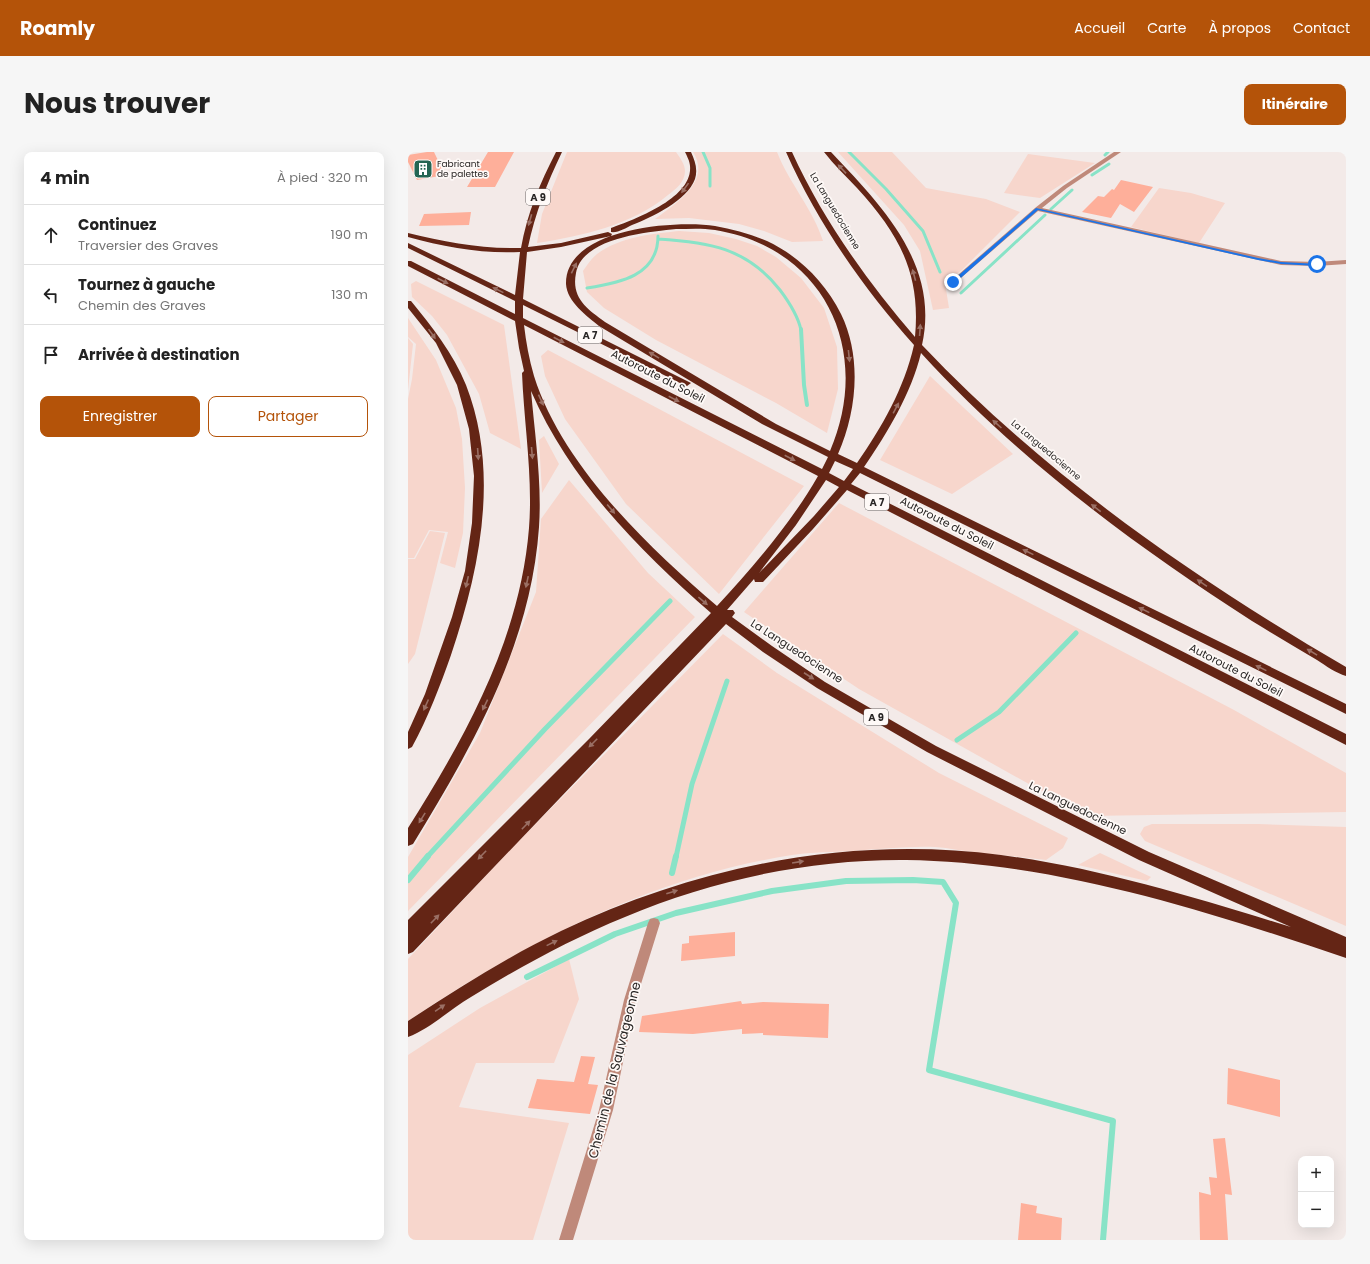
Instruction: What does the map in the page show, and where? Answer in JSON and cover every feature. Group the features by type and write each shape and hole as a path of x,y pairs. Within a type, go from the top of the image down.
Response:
{"highway":[{"name":"La Languedocienne","path":"559,152 540,191 525,238 520,273 520,318 524,350 530,375 547,414 572,458 623,524 652,554 691,591 742,631 860,708 943,755 1166,866 1346,944"},
{"path":"594,238 644,218 666,206 681,193 687,186 693,174 692,160 688,152"},
{"name":"La Languedocienne","path":"789,152 801,177 832,232 872,290 906,333 985,413 1057,476 1120,525 1246,612 1346,672"},
{"path":"745,589 759,578 825,510 849,481 894,413 912,373 918,352 921,313 915,276 910,260 899,237 879,209 827,152"},
{"path":"408,235 461,247 499,250 546,248 651,225 678,223 707,224 731,228 759,236 780,246 797,257 817,274 834,295 842,308 852,335 856,350 859,380 856,406 847,427 835,468 811,502 772,550 745,589 701,638 408,947"},
{"path":"772,425 602,324 591,315 576,300 570,287 571,271 578,260 595,246 611,239 642,230 667,227 695,226 722,230 754,238 780,251 803,268 819,284 833,304 843,327 849,350 851,372 847,427"},
{"name":"Autoroute du Soleil","path":"408,245 1346,709"},
{"name":"Autoroute du Soleil","path":"408,263 1346,740"},
{"path":"408,303 432,332 447,355 459,379 468,405 477,443 480,479 475,550 465,594 452,637 437,678 408,744"},
{"path":"408,840 445,781 489,697 503,662 523,602 532,555 535,505 524,350"},
{"path":"759,578 790,538 811,502"},
{"path":"408,930 701,638"},
{"path":"408,1030 456,998 547,945 593,923 652,899 700,883 753,870 804,861 858,856 950,856 996,861 1072,874 1182,901 1346,951"}],"street":[{"path":"953,282 1037,209 1065,187 1118,152"},
{"path":"1037,209 1281,263 1317,264 1346,262"},
{"name":"Chemin de la Sauvageonne","path":"566,1240 606,1110 630,1000 654,923"}],"shaded area":[{"path":"567,152 676,152 684,166 685,175 680,185 674,190 654,205 623,222 589,233 537,243 542,214"},
{"path":"693,152 777,152 819,229 823,241 792,242 764,231 739,224 689,218 655,219 681,198 695,182 698,172 698,163"},
{"path":"838,152 892,152 926,188 986,199 1020,212 962,270 945,283 949,308 933,310 920,251 904,225"},
{"path":"1028,154 1095,163 1040,198 1004,193"},
{"path":"1159,188 1191,193 1225,203 1199,243 1131,227"},
{"path":"679,231 709,233 736,239 757,246 776,257 801,278 824,308 837,347 838,389 827,433 776,403 656,340 604,308 587,292 583,271 597,254 606,248 636,237"},
{"path":"416,281 504,325 521,449 490,433 479,394 447,335 432,316 412,297 411,284"},
{"path":"408,318 436,360 456,408 462,439 465,488 463,533 455,568 440,563 448,532 429,530 414,558 408,558 408,399 416,344 408,337"},
{"path":"408,338 413,344 408,390"},
{"path":"548,350 804,486 719,594 626,504 565,419 545,376 541,356"},
{"path":"930,376 1013,454 952,494 880,460"},
{"path":"544,436 559,464 542,493 539,440"},
{"path":"569,480 648,573 695,617 408,911 408,857 480,733 536,592 541,519"},
{"path":"839,503 1234,710 1346,773 1346,812 1086,816 859,689 744,612"},
{"path":"430,531 445,533 415,654 408,664 408,559 415,559"},
{"path":"723,634 777,673 939,773 1068,838 1063,848 1046,860 978,853 940,847 915,847 800,854 740,865 689,879 591,917 497,965 408,1021 408,959 511,849"},
{"path":"1152,824 1258,824 1346,827 1346,926 1145,841 1140,834 1144,827"},
{"path":"1100,853 1151,877 1147,881 1078,865"},
{"path":"569,959 579,999 554,1063 476,1063 459,1107 569,1123 533,1240 408,1240 408,1055 480,1008"}],"building":[{"name":"Fabricant de palettes","path":"434,152 445,175 417,180 408,162 408,155"},
{"path":"488,152 514,152 495,187 467,187"},
{"path":"1121,180 1153,187 1134,212 1120,204 1111,218 1082,212 1098,196 1104,197 1112,189 1114,190"},
{"path":"471,212 469,225 419,226 424,214"},
{"path":"735,932 735,956 681,961 682,944 689,943 689,936"},
{"path":"741,1001 742,1004 763,1002 829,1004 828,1038 763,1035 763,1033 742,1034 742,1029 693,1034 639,1032 642,1016"},
{"path":"581,1056 595,1057 588,1084 598,1085 590,1114 528,1108 537,1079 574,1082"},
{"path":"1228,1068 1280,1080 1280,1117 1227,1104"},
{"path":"1225,1138 1232,1195 1225,1194 1228,1240 1200,1240 1199,1192 1211,1195 1209,1177 1217,1178 1213,1139"},
{"path":"1021,1203 1037,1206 1036,1213 1062,1218 1061,1240 1018,1240"}],"waterway":[{"path":"703,152 710,168 710,186"},
{"path":"849,152 886,189 923,231 940,272"},
{"path":"1105,155 1108,152"},
{"path":"1092,175 1109,164"},
{"path":"1051,209 1072,190"},
{"path":"961,293 1045,215"},
{"path":"587,288 624,280 644,269 656,250 658,236"},
{"path":"658,239 710,245 740,256 767,276 780,290 790,304 801,330"},
{"path":"801,329 804,385 807,405"},
{"path":"427,857 545,729 670,601"},
{"path":"957,740 999,712 1076,633"},
{"path":"676,857 692,784 727,681"},
{"path":"408,880 428,856"},
{"path":"672,873 676,856"},
{"path":"527,977 615,934 676,913 772,891 846,881 913,880 943,882 956,903 929,1070 1113,1121 1103,1240"}],"place":[{"name":"Fabricant de palettes","path":"423,169"}],"route":[{"path":"953,282 1037,209 1258,259 1281,263 1317,264"}]}
